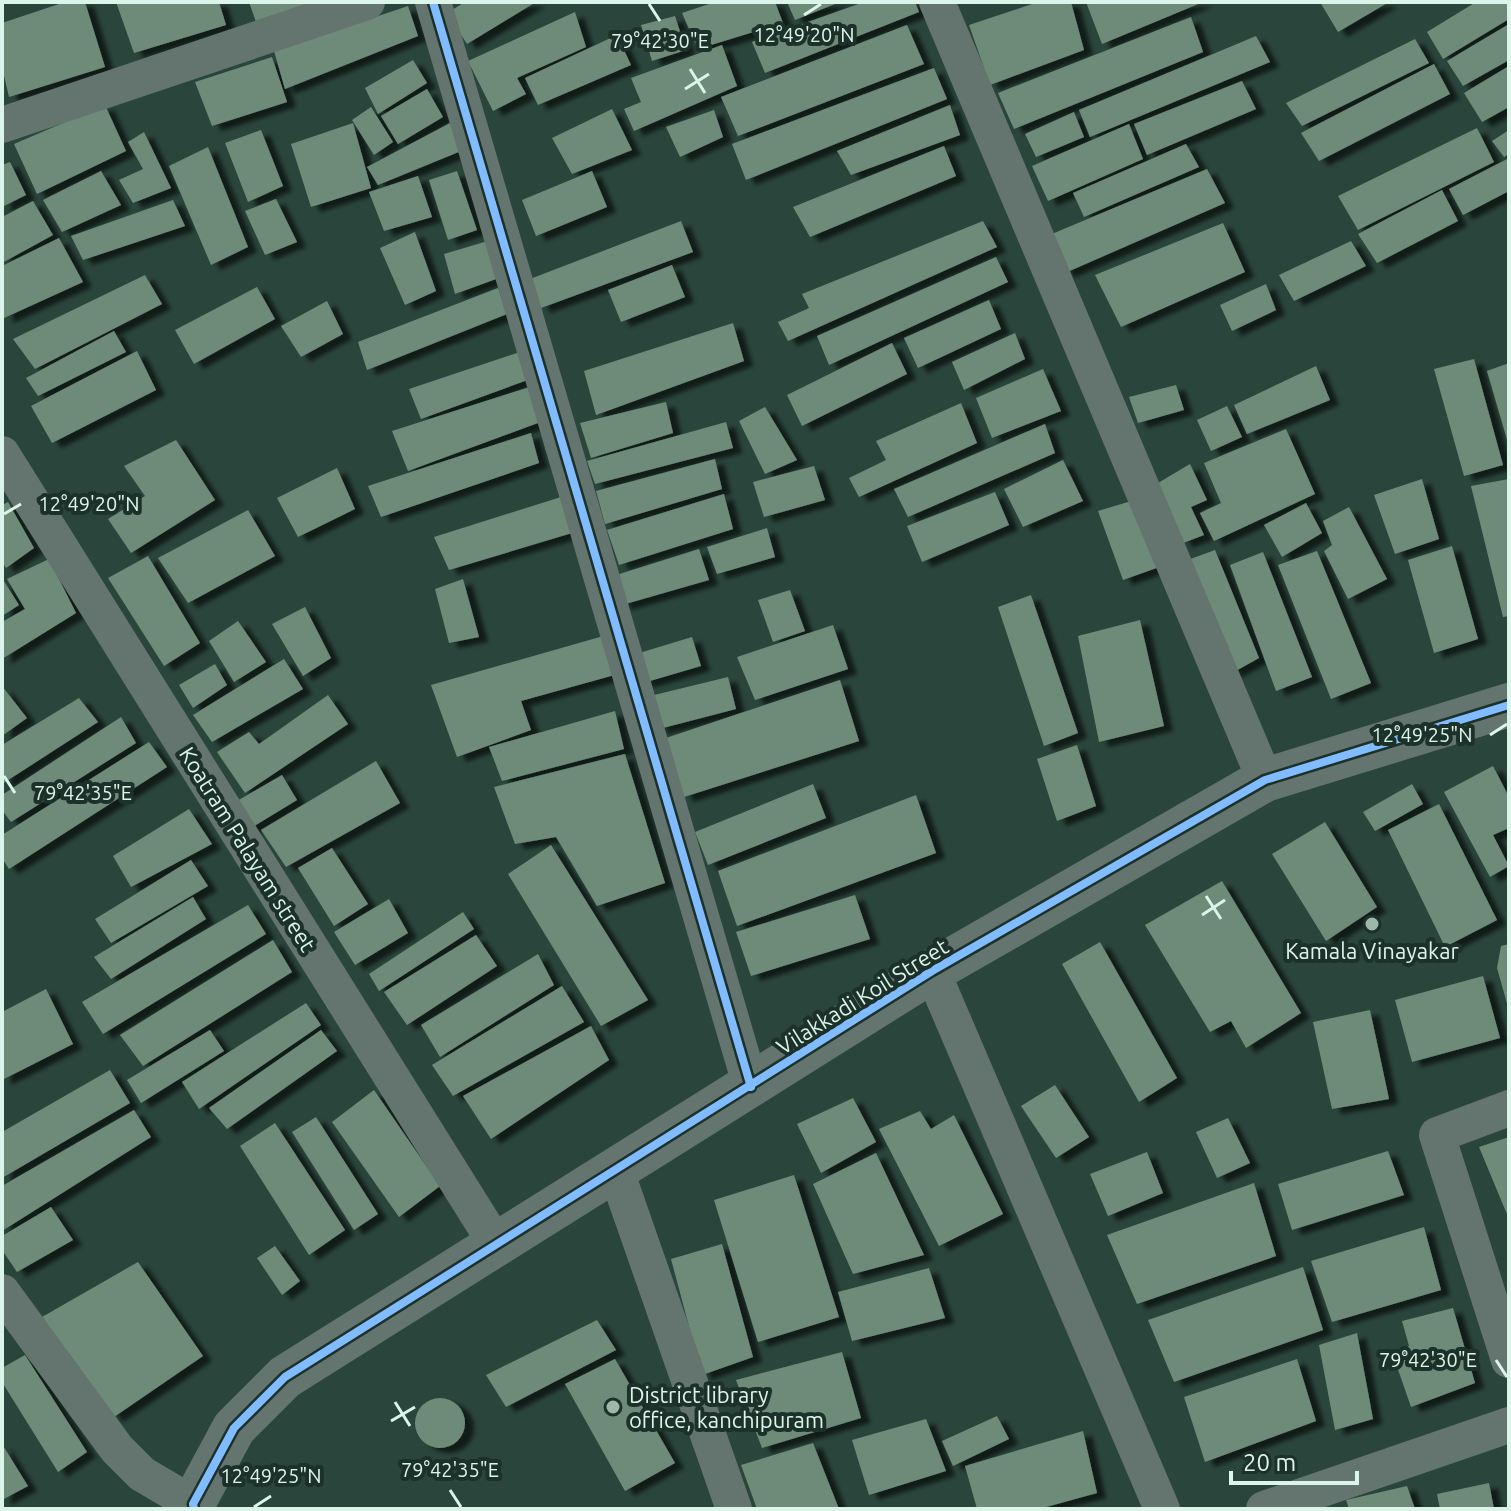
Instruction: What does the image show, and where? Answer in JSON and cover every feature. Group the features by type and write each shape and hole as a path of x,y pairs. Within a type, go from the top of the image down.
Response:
{"street":[{"path":"2,125 367,2"},
{"path":"433,2 751,1087"},
{"path":"937,2 1265,780"},
{"name":"Koatram Palayam street","path":"2,454 496,1244"},
{"name":"Vilakkadi Koil Street","path":"193,1506 234,1428 285,1377 932,971 1265,780 1509,705"},
{"path":"932,971 1162,1509"},
{"path":"1509,1108 1437,1135 1509,1360"},
{"path":"616,1171 734,1509"},
{"path":"2,1292 117,1449 142,1474 193,1506"},
{"path":"1264,1509 1509,1425"}],"building":[{"path":"65,2 85,2 105,67 9,97 2,67 2,23"},
{"path":"116,2 219,2 226,25 134,53"},
{"path":"249,2 315,2 256,22"},
{"path":"465,2 536,2 467,44 447,13"},
{"path":"715,2 775,2 783,23 698,49 682,13"},
{"path":"787,2 840,2 795,20"},
{"path":"864,2 915,2 919,12 765,73 752,42"},
{"path":"1038,2 1071,2 1084,50 990,85 969,25"},
{"path":"1086,2 1203,2 1102,44"},
{"path":"1320,2 1389,2 1338,32"},
{"path":"1476,2 1509,2 1509,19 1443,59 1427,32"},
{"path":"408,6 418,36 285,89 274,51"},
{"path":"575,12 586,47 517,78 526,94 493,111 468,61"},
{"path":"675,16 686,50 652,61 641,25"},
{"path":"1191,17 1203,52 1014,129 998,93"},
{"path":"1509,24 1509,60 1463,86 1447,61"},
{"path":"907,25 924,64 738,136 721,97"},
{"path":"617,35 631,65 538,105 525,78"},
{"path":"1256,36 1270,62 1090,137 1079,110"},
{"path":"1415,39 1429,63 1302,126 1286,103"},
{"path":"722,45 737,86 634,131 624,109 641,102 631,78"},
{"path":"272,57 287,102 212,126 195,82"},
{"path":"413,60 427,83 378,114 365,88"},
{"path":"1434,64 1450,94 1319,161 1301,133"},
{"path":"1509,66 1509,107 1482,122 1464,93"},
{"path":"934,68 947,99 746,180 732,144"},
{"path":"1242,81 1256,109 1147,155 1134,124"},
{"path":"427,89 443,117 398,144 381,116"},
{"path":"105,105 126,151 37,194 14,144"},
{"path":"950,105 960,135 851,175 837,151"},
{"path":"371,107 393,142 374,155 352,120"},
{"path":"612,109 632,150 572,174 552,138"},
{"path":"714,110 723,137 680,157 666,127"},
{"path":"1074,112 1084,137 1036,157 1025,134"},
{"path":"452,122 466,149 378,185 367,167"},
{"path":"353,123 371,188 311,207 291,144"},
{"path":"1129,124 1143,159 1048,201 1032,166"},
{"path":"1477,128 1494,162 1358,230 1338,196"},
{"path":"261,130 283,186 248,202 225,143"},
{"path":"1509,130 1509,154 1504,157 1492,141"},
{"path":"144,132 171,188 133,203 119,180 143,169 128,142"},
{"path":"1186,144 1199,167 1084,217 1073,193"},
{"path":"944,146 956,176 810,237 793,207"},
{"path":"208,147 248,247 211,265 169,166"},
{"path":"1509,158 1509,191 1463,215 1449,189"},
{"path":"10,162 26,195 2,207 2,165"},
{"path":"1207,169 1225,203 1065,273 1047,236"},
{"path":"101,171 121,205 62,232 43,200"},
{"path":"457,171 477,230 448,240 429,180"},
{"path":"592,171 607,207 536,236 522,200"},
{"path":"418,176 432,217 384,231 369,192"},
{"path":"1442,190 1458,221 1377,263 1358,234"},
{"path":"276,199 297,242 265,255 245,211"},
{"path":"173,200 185,226 83,260 71,236"},
{"path":"33,201 53,235 2,263 2,217"},
{"path":"681,221 693,252 541,308 530,279"},
{"path":"983,221 997,247 788,341 778,322 809,308 802,294"},
{"path":"1223,223 1245,272 1121,327 1095,275"},
{"path":"415,232 436,291 405,305 380,248"},
{"path":"59,238 83,282 4,318 2,266"},
{"path":"498,238 507,275 455,294 444,254"},
{"path":"1351,241 1366,266 1294,301 1279,275"},
{"path":"996,257 1008,282 829,365 817,336"},
{"path":"672,265 685,297 621,322 608,290"},
{"path":"145,275 162,304 35,369 13,339"},
{"path":"1266,284 1276,310 1232,331 1220,305"},
{"path":"257,287 275,319 194,364 175,330"},
{"path":"498,288 507,314 367,370 358,342"},
{"path":"989,300 1001,329 918,368 904,338"},
{"path":"327,301 343,334 301,357 281,326"},
{"path":"733,323 744,361 596,415 584,371"},
{"path":"114,331 126,352 38,396 26,378"},
{"path":"1015,333 1025,359 964,390 952,362"},
{"path":"892,343 907,374 802,426 787,395"},
{"path":"137,351 156,390 52,443 31,406"},
{"path":"523,351 533,378 421,419 409,389"},
{"path":"1474,359 1503,465 1464,476 1434,369"},
{"path":"1509,363 1509,443 1508,443 1487,371"},
{"path":"1316,366 1330,400 1247,434 1234,405"},
{"path":"1043,369 1061,411 992,438 976,398"},
{"path":"536,385 546,420 408,471 392,431"},
{"path":"1176,385 1184,410 1138,423 1129,397"},
{"path":"666,402 673,433 591,458 580,423"},
{"path":"961,403 977,443 859,497 849,478 886,460 876,441"},
{"path":"1227,406 1242,437 1211,451 1197,420"},
{"path":"765,407 797,460 765,474 739,421"},
{"path":"726,422 733,448 595,484 587,461"},
{"path":"1045,424 1055,453 908,517 894,489"},
{"path":"1286,429 1315,494 1214,541 1200,513 1221,503 1204,463"},
{"path":"531,433 539,463 381,517 368,486"},
{"path":"176,440 215,500 131,553 108,519 145,496 124,466"},
{"path":"715,459 722,489 605,524 596,491"},
{"path":"1063,460 1083,501 1023,527 1004,489"},
{"path":"1190,464 1207,500 1191,507 1204,535 1183,543 1158,483"},
{"path":"814,466 825,500 764,517 753,482"},
{"path":"337,468 355,509 298,537 277,498"},
{"path":"1422,479 1439,539 1395,554 1374,495"},
{"path":"1509,479 1509,616 1503,617 1471,486"},
{"path":"995,492 1009,525 922,562 907,526"},
{"path":"724,494 733,529 619,565 607,530"},
{"path":"561,497 572,533 449,570 434,537"},
{"path":"1138,499 1162,566 1123,580 1098,511"},
{"path":"8,502 34,548 6,568 2,562 2,505"},
{"path":"1306,503 1322,533 1282,557 1264,525"},
{"path":"1349,507 1387,579 1348,599 1324,551 1332,545 1323,521"},
{"path":"248,510 275,556 188,603 158,558"},
{"path":"767,528 775,557 717,574 707,547"},
{"path":"1452,546 1478,639 1434,653 1408,560"},
{"path":"699,549 709,580 622,605 613,576"},
{"path":"1215,550 1259,658 1232,673 1185,561"},
{"path":"1317,551 1371,683 1331,699 1278,565"},
{"path":"1263,552 1312,677 1276,691 1230,565"},
{"path":"148,556 200,643 164,666 108,578"},
{"path":"49,559 76,613 2,659 2,622 25,609 7,579"},
{"path":"2,578 19,605 2,616"},
{"path":"463,579 479,637 449,643 435,589"},
{"path":"790,590 805,631 773,642 758,600"},
{"path":"1031,595 1078,733 1044,746 998,607"},
{"path":"305,607 331,658 303,676 272,624"},
{"path":"1140,620 1164,726 1099,742 1078,636"},
{"path":"238,621 266,662 234,682 209,641"},
{"path":"833,625 848,669 755,700 737,657"},
{"path":"607,635 618,674 521,701 531,730 457,757 431,685"},
{"path":"692,637 701,666 643,683 636,654"},
{"path":"284,659 303,689 212,742 193,715"},
{"path":"215,664 227,685 193,708 179,685"},
{"path":"728,677 736,709 659,729 650,696"},
{"path":"840,680 859,741 684,797 663,739"},
{"path":"2,686 27,718 2,736"},
{"path":"328,695 348,724 245,793 217,752 249,732 259,744"},
{"path":"79,698 98,722 2,784 2,745"},
{"path":"615,711 624,749 502,781 489,747"},
{"path":"121,717 136,743 11,822 2,810 2,795"},
{"path":"149,742 167,767 9,869 2,858 2,835"},
{"path":"1077,745 1096,806 1057,821 1037,759"},
{"path":"625,754 665,883 597,906 556,837 515,844 494,787"},
{"path":"376,761 400,803 286,867 261,830"},
{"path":"1493,766 1509,797 1509,828 1493,835 1509,866 1490,877 1444,792"},
{"path":"282,775 297,800 246,831 230,805"},
{"path":"813,784 826,818 708,865 695,832"},
{"path":"1412,784 1423,804 1375,831 1363,812"},
{"path":"916,795 936,853 737,926 718,871"},
{"path":"1439,804 1497,920 1445,947 1388,830"},
{"path":"189,809 212,844 131,887 113,856"},
{"path":"1325,822 1377,907 1326,941 1272,854"},
{"path":"551,845 648,1000 601,1026 508,874"},
{"path":"332,848 368,904 334,926 298,868"},
{"path":"191,860 208,886 111,943 95,919"},
{"path":"1222,881 1301,1013 1246,1048 1231,1021 1210,1032 1145,925"},
{"path":"855,895 870,939 751,976 736,932"},
{"path":"193,897 206,919 111,979 94,957"},
{"path":"389,899 408,933 355,965 334,932"},
{"path":"248,905 266,934 103,1034 82,1002"},
{"path":"463,912 474,929 379,991 369,974"},
{"path":"476,935 497,966 407,1025 384,992"},
{"path":"273,940 292,972 143,1066 120,1035"},
{"path":"1100,942 1177,1078 1139,1102 1062,964"},
{"path":"1509,944 1508,1007 1497,968 1501,946"},
{"path":"538,954 554,985 440,1057 421,1025"},
{"path":"1483,976 1500,1038 1412,1062 1395,1000"},
{"path":"562,986 584,1022 453,1096 432,1065"},
{"path":"46,989 73,1044 2,1080 2,1012"},
{"path":"306,1003 321,1025 199,1109 182,1082"},
{"path":"1370,1010 1389,1099 1332,1109 1313,1022"},
{"path":"591,1026 609,1060 491,1139 463,1096"},
{"path":"210,1030 224,1051 141,1103 127,1080"},
{"path":"321,1030 337,1051 227,1129 209,1108"},
{"path":"110,1070 130,1103 2,1178 2,1132"},
{"path":"1055,1085 1089,1137 1056,1158 1021,1106"},
{"path":"374,1090 440,1186 399,1217 332,1122"},
{"path":"853,1098 876,1142 821,1173 797,1124"},
{"path":"134,1110 151,1137 2,1231 2,1186"},
{"path":"920,1111 931,1129 954,1115 1003,1214 939,1246 879,1129"},
{"path":"316,1117 378,1214 354,1230 292,1132"},
{"path":"1228,1118 1250,1163 1217,1178 1196,1132"},
{"path":"275,1123 345,1230 309,1255 240,1146"},
{"path":"1509,1137 1509,1219 1479,1147"},
{"path":"1388,1151 1404,1195 1292,1230 1278,1184"},
{"path":"1147,1152 1163,1193 1108,1216 1090,1174"},
{"path":"876,1153 924,1255 853,1274 813,1184"},
{"path":"794,1175 839,1317 758,1342 714,1200"},
{"path":"1254,1183 1276,1256 1137,1304 1107,1235"},
{"path":"51,1207 73,1240 17,1272 2,1250 2,1236"},
{"path":"1424,1227 1441,1290 1332,1322 1311,1261"},
{"path":"722,1244 753,1357 702,1375 671,1259"},
{"path":"275,1246 300,1281 282,1295 257,1258"},
{"path":"138,1262 203,1356 114,1417 42,1317"},
{"path":"1303,1267 1323,1330 1174,1382 1148,1320"},
{"path":"929,1268 945,1318 852,1341 838,1292"},
{"path":"1453,1308 1475,1383 1411,1407 1393,1355 1409,1346 1402,1321"},
{"path":"597,1320 616,1350 506,1407 486,1375"},
{"path":"1357,1333 1373,1419 1335,1430 1319,1345"},
{"path":"842,1352 861,1418 762,1448 736,1380"},
{"path":"25,1355 87,1452 58,1472 2,1382 2,1368"},
{"path":"615,1359 675,1463 625,1491 565,1384"},
{"path":"1297,1359 1316,1421 1205,1462 1184,1397"},
{"path":"440,1398 458,1405 465,1423 458,1441 440,1448 422,1441 415,1423 422,1405"},
{"path":"997,1416 1009,1439 953,1466 942,1441"},
{"path":"926,1419 946,1471 869,1495 852,1440"},
{"path":"1083,1431 1097,1493 1039,1509 977,1509 965,1466"},
{"path":"813,1443 839,1509 757,1509 741,1465"},
{"path":"2,1444 28,1486 2,1500"},
{"path":"1489,1483 1494,1509 1440,1509 1437,1494"},
{"path":"1407,1486 1415,1509 1349,1509 1346,1500"}],"cycle path":[{"path":"433,2 751,1087"},
{"path":"194,1509 193,1504 234,1428 285,1377 932,971 1265,780 1509,705"}],"place":[{"name":"Kamala Vinayakar","path":"1372,924"},
{"name":"District library office, kanchipuram","path":"613,1407"}]}
